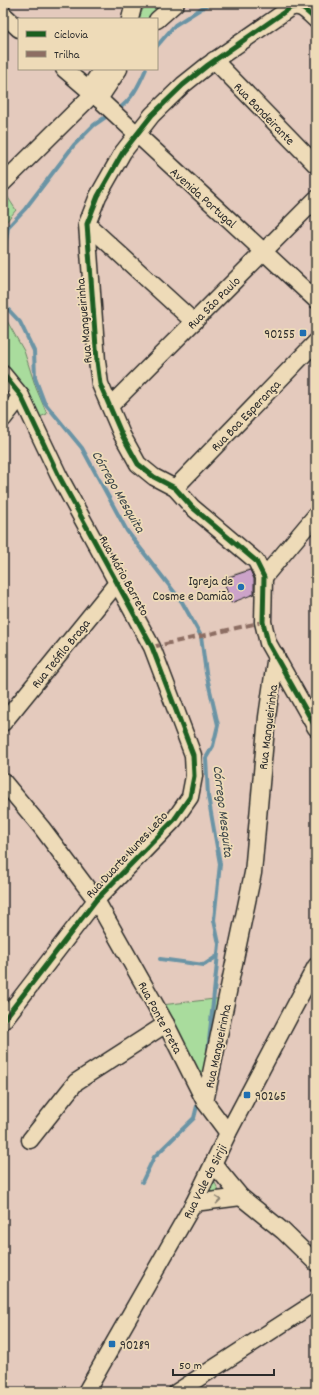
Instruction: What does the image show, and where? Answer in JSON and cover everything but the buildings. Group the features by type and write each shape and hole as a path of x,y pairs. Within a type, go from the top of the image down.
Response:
{"street":[{"path":"130,18 134,3"},
{"path":"158,19 176,3"},
{"name":"Rua Mangueirinha","path":"264,577 256,561 192,507 175,488 154,477 138,464 122,436 100,384 96,361 87,224 98,196 135,134 183,85 214,60 290,8 297,6 305,10 316,20"},
{"path":"3,14 18,28"},
{"name":"Rua Bandeirante","path":"214,60 316,165"},
{"name":"Avenida Portugal","path":"65,70 316,300"},
{"path":"102,70 102,103"},
{"path":"3,183 102,103 118,70"},
{"name":"Rua São Paulo","path":"110,406 316,199"},
{"path":"87,224 194,322"},
{"name":"Rua Boa Esperança","path":"175,488 316,342"},
{"name":"Rua Mário Barreto","path":"3,374 21,396 59,476 116,584 152,647 185,730 193,755 194,776 190,797"},
{"path":"3,419 21,396"},
{"path":"316,514 264,577 263,622 268,643 316,728"},
{"name":"Rua Teófilo Braga","path":"3,723 116,584"},
{"name":"Rua Mangueirinha","path":"205,1102 253,873 267,717 276,655"},
{"path":"3,781 42,828 96,900"},
{"name":"Rua Duarte Nunes Leão","path":"3,1022 96,900 174,820 190,797"},
{"name":"Rua Ponte Preta","path":"96,900 166,1024 205,1102 228,1133"},
{"name":"Rua Vale do Siriji","path":"86,1392 194,1203 228,1133 316,966"},
{"path":"30,1140 76,1082 166,1024"},
{"path":"213,1163 241,1197 283,1231 316,1263"},
{"path":"194,1203 241,1197"},
{"path":"177,1392 316,1302"}],"green space":[{"path":"146,3 165,3 149,18 138,18"},
{"path":"5,193 16,210 3,228 3,194"},
{"path":"3,314 24,351 36,388 47,414 35,419 3,375"},
{"path":"224,998 205,1085 161,1005"},
{"path":"214,1181 222,1197 202,1201"}],"waterway":[{"name":"Córrego Mesquita","path":"158,45 175,25 210,3"},
{"name":"Córrego Mesquita","path":"117,110 131,97 146,70"},
{"name":"Córrego Mesquita","path":"3,261 8,227 25,209 74,145 94,125 110,114"},
{"name":"Córrego Mesquita","path":"3,298 5,306 20,322 34,351 35,378 44,402 82,448 127,531 182,602 201,636 206,673 218,725 213,746 206,758 208,796 220,864 214,920 219,944 208,1051"},
{"path":"160,959 204,965 216,957"},
{"path":"142,1182 154,1157 194,1118 197,1106"}],"marked path":[{"path":"152,647 263,622"}],"cycle path":[{"path":"316,20 301,8 290,8 208,65 183,85 152,115 123,152 98,196 87,224 100,384 122,435 138,464 154,477 175,488 192,507 256,561 264,577 263,622 268,643 316,728"},
{"path":"3,374 21,396 59,476 152,647 193,755 194,776 190,797 174,820 96,900 3,1021"}],"place":[{"name":"90255","path":"303,333"},
{"name":"Igreja de Cosme e Damião","path":"241,587"},
{"name":"90265","path":"247,1095"},
{"name":"90289","path":"112,1344"}]}
